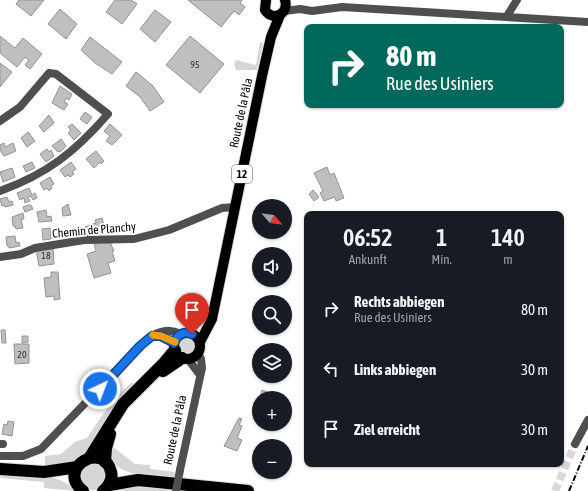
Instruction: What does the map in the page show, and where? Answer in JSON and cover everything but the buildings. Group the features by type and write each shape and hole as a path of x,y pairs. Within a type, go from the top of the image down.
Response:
{"highway":[{"path":"75,481 77,467 82,461 90,457 123,404 164,363 180,352"},
{"path":"106,488 111,478 108,466 107,442 122,414 146,386 180,352"},
{"path":"90,457 99,458 108,466 138,480 248,491"},
{"path":"44,472 77,467"},
{"path":"0,469 44,472 75,481 82,491"},
{"path":"106,488 138,480"}],"main road":[{"path":"266,0 265,10 281,9"},
{"name":"Route de la Pâla","path":"200,342 210,325 271,37 281,9"},
{"name":"Route de la Pâla","path":"192,334 206,323 213,312"},
{"path":"198,353 194,357 180,352 181,334 186,332 192,334 200,342"},
{"name":"12","path":"198,353 200,342"}],"street":[{"path":"507,16 517,0"},
{"path":"281,9 300,9 312,11 342,7 588,22"},
{"path":"0,121 20,107 49,73 56,74 108,114 60,161 34,177 0,191"},
{"name":"Chemin de Planchy","path":"0,257 21,254 35,248 84,240 134,240 169,230 222,208 234,207"},
{"path":"0,456 23,456 41,449 140,346 165,330 181,334"},
{"path":"156,335 180,352 200,375"},
{"name":"Route de la Pâla","path":"176,491 200,375 201,359 198,353"},
{"path":"575,444 588,420"}],"shaded area":[{"path":"260,42 263,43 257,70 236,70 234,64 236,60 256,65"},
{"path":"183,337 191,337 196,342 194,353 191,355 183,355 178,350 178,342"},
{"path":"132,382 135,385 88,452 72,462 45,467 45,456 61,454 75,442 87,438 119,394"},
{"path":"112,446 135,464 150,465 150,469 175,472 174,478 140,475 124,470 111,460"},
{"path":"93,462 103,466 107,476 103,486 93,490 83,486 79,476 83,466"},
{"path":"0,474 40,475 50,477 60,480 75,491 44,488 44,482 0,478"},
{"path":"123,485 172,488 171,491 111,491"}],"tunnel":[{"path":"555,491 575,444"}],"railway":[{"path":"569,491 588,446"}],"slow traffic":[{"path":"153,335 161,336 174,343 175,342"}],"route":[{"path":"100,389 148,338 156,335 174,343 176,338 180,335 186,332 192,334"}]}
